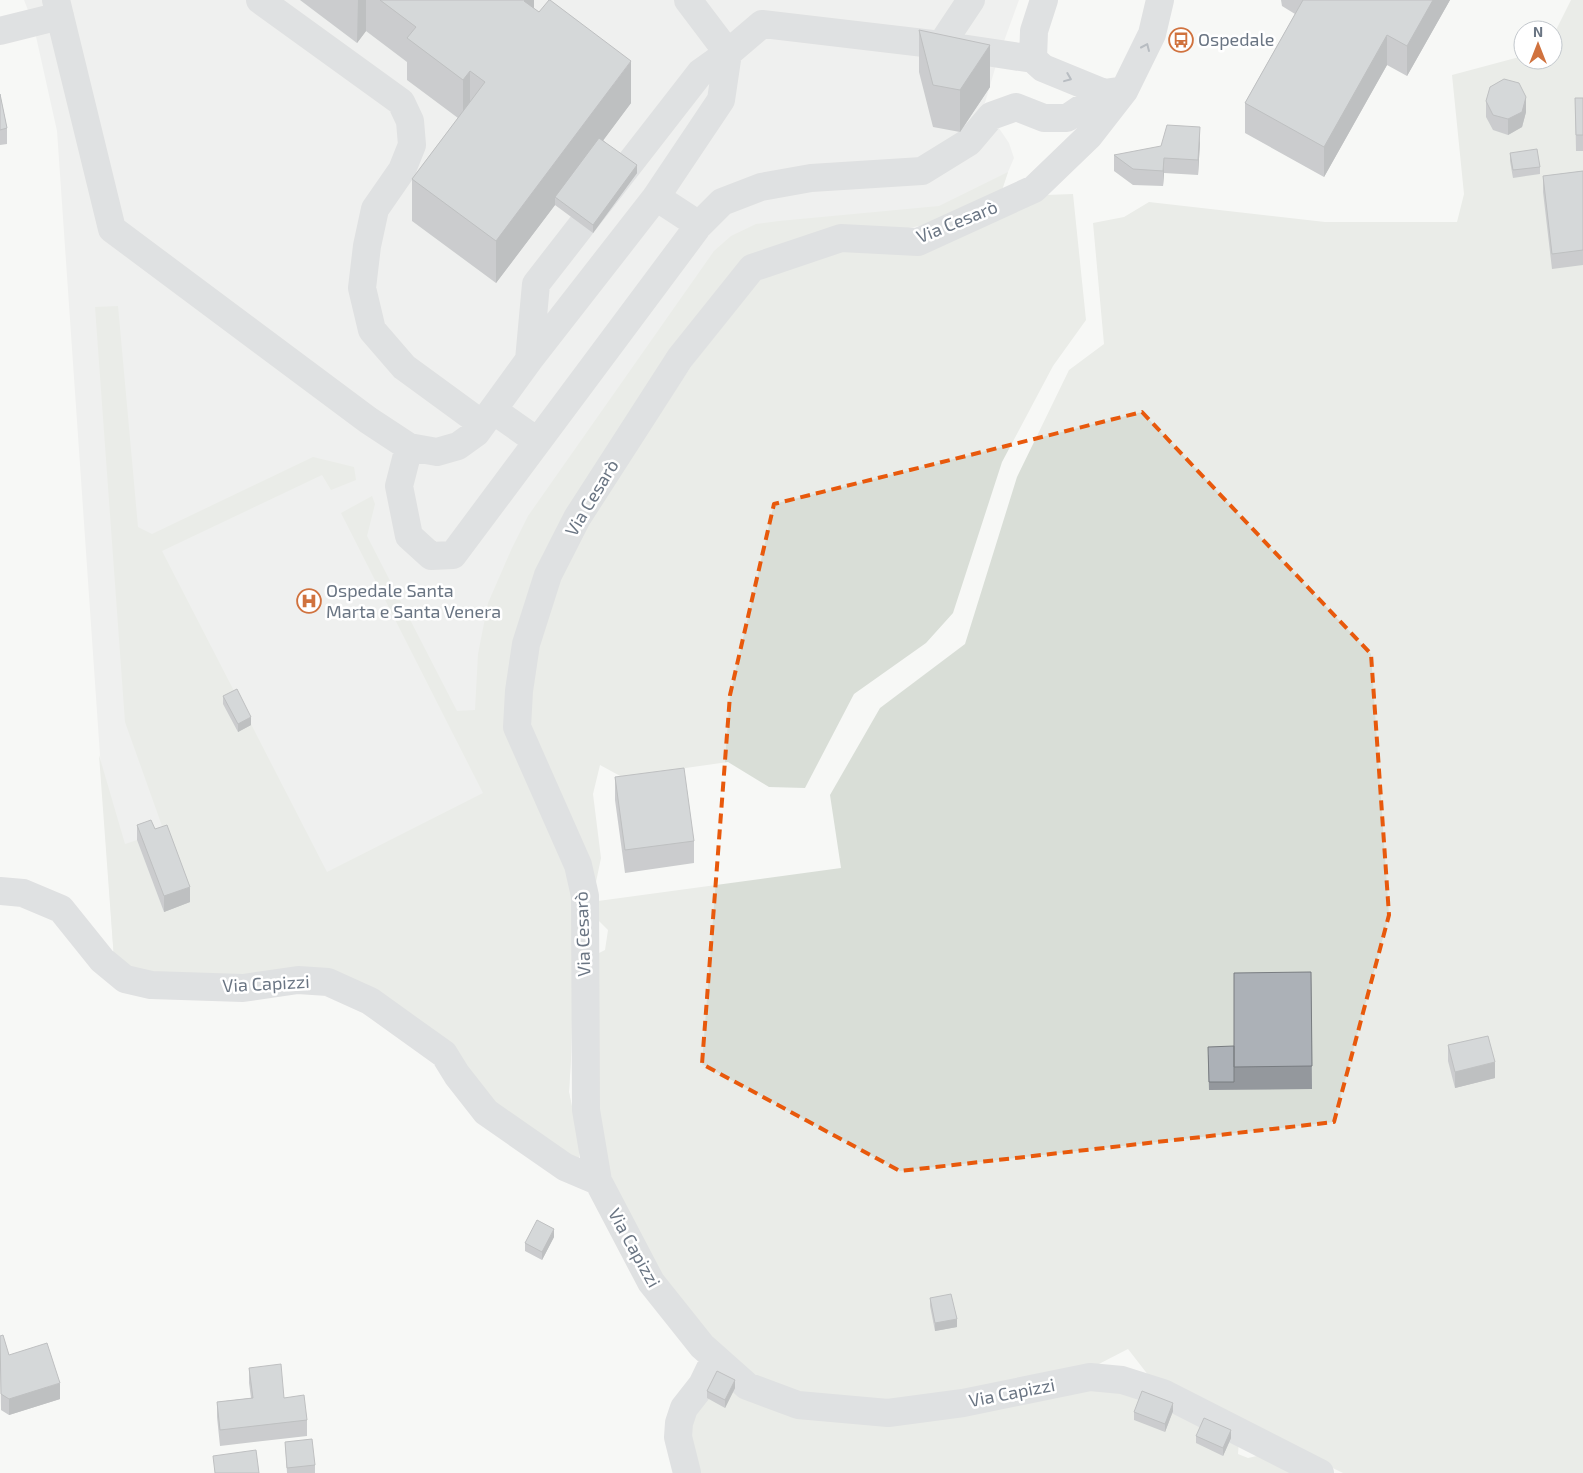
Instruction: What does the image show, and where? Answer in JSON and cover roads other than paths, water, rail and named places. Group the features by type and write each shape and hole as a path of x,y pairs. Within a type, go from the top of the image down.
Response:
{"street":[{"path":"260,0 401,102 410,121 412,145 402,170 375,208 366,246 362,288 372,330 404,367 488,417 536,441"},
{"path":"6,30 58,8 112,230 368,420 409,447 437,452 458,446 476,433 529,360 656,197 721,100 728,53 688,0"},
{"path":"941,45 971,0"},
{"path":"1033,59 1034,30 1044,0"},
{"name":"Via Cesarò","path":"598,1181 586,1110 585,896 578,866 517,727 519,691 526,644 548,575 577,518 680,358 752,268 841,238 918,242 1034,189 1089,136 1114,92 1152,34 1160,0"},
{"path":"529,360 536,284 700,73 728,53 762,24 941,45 1033,59 1043,68 1114,92"},
{"path":"409,447 399,486 409,536 431,556 452,555 699,225 722,202 761,187 811,178 922,171 969,142 991,116 1016,107 1044,118 1067,118 1114,92"},
{"path":"656,197 699,225"},
{"name":"Via Capizzi","path":"0,891 23,893 61,909 102,960 125,979 151,985 243,988 298,980 328,982 370,1001 444,1054 457,1075 486,1112 565,1167 598,1181 650,1282 702,1346 747,1386 798,1405 888,1413 963,1403 1090,1377 1122,1380 1162,1393 1320,1473"},
{"path":"686,1473 678,1437 679,1423 684,1408 702,1385 715,1358"}],"place":[{"name":"Ospedale","path":"1181,40"},
{"name":"Ospedale Santa Marta e Santa Venera","path":"309,601"}]}
